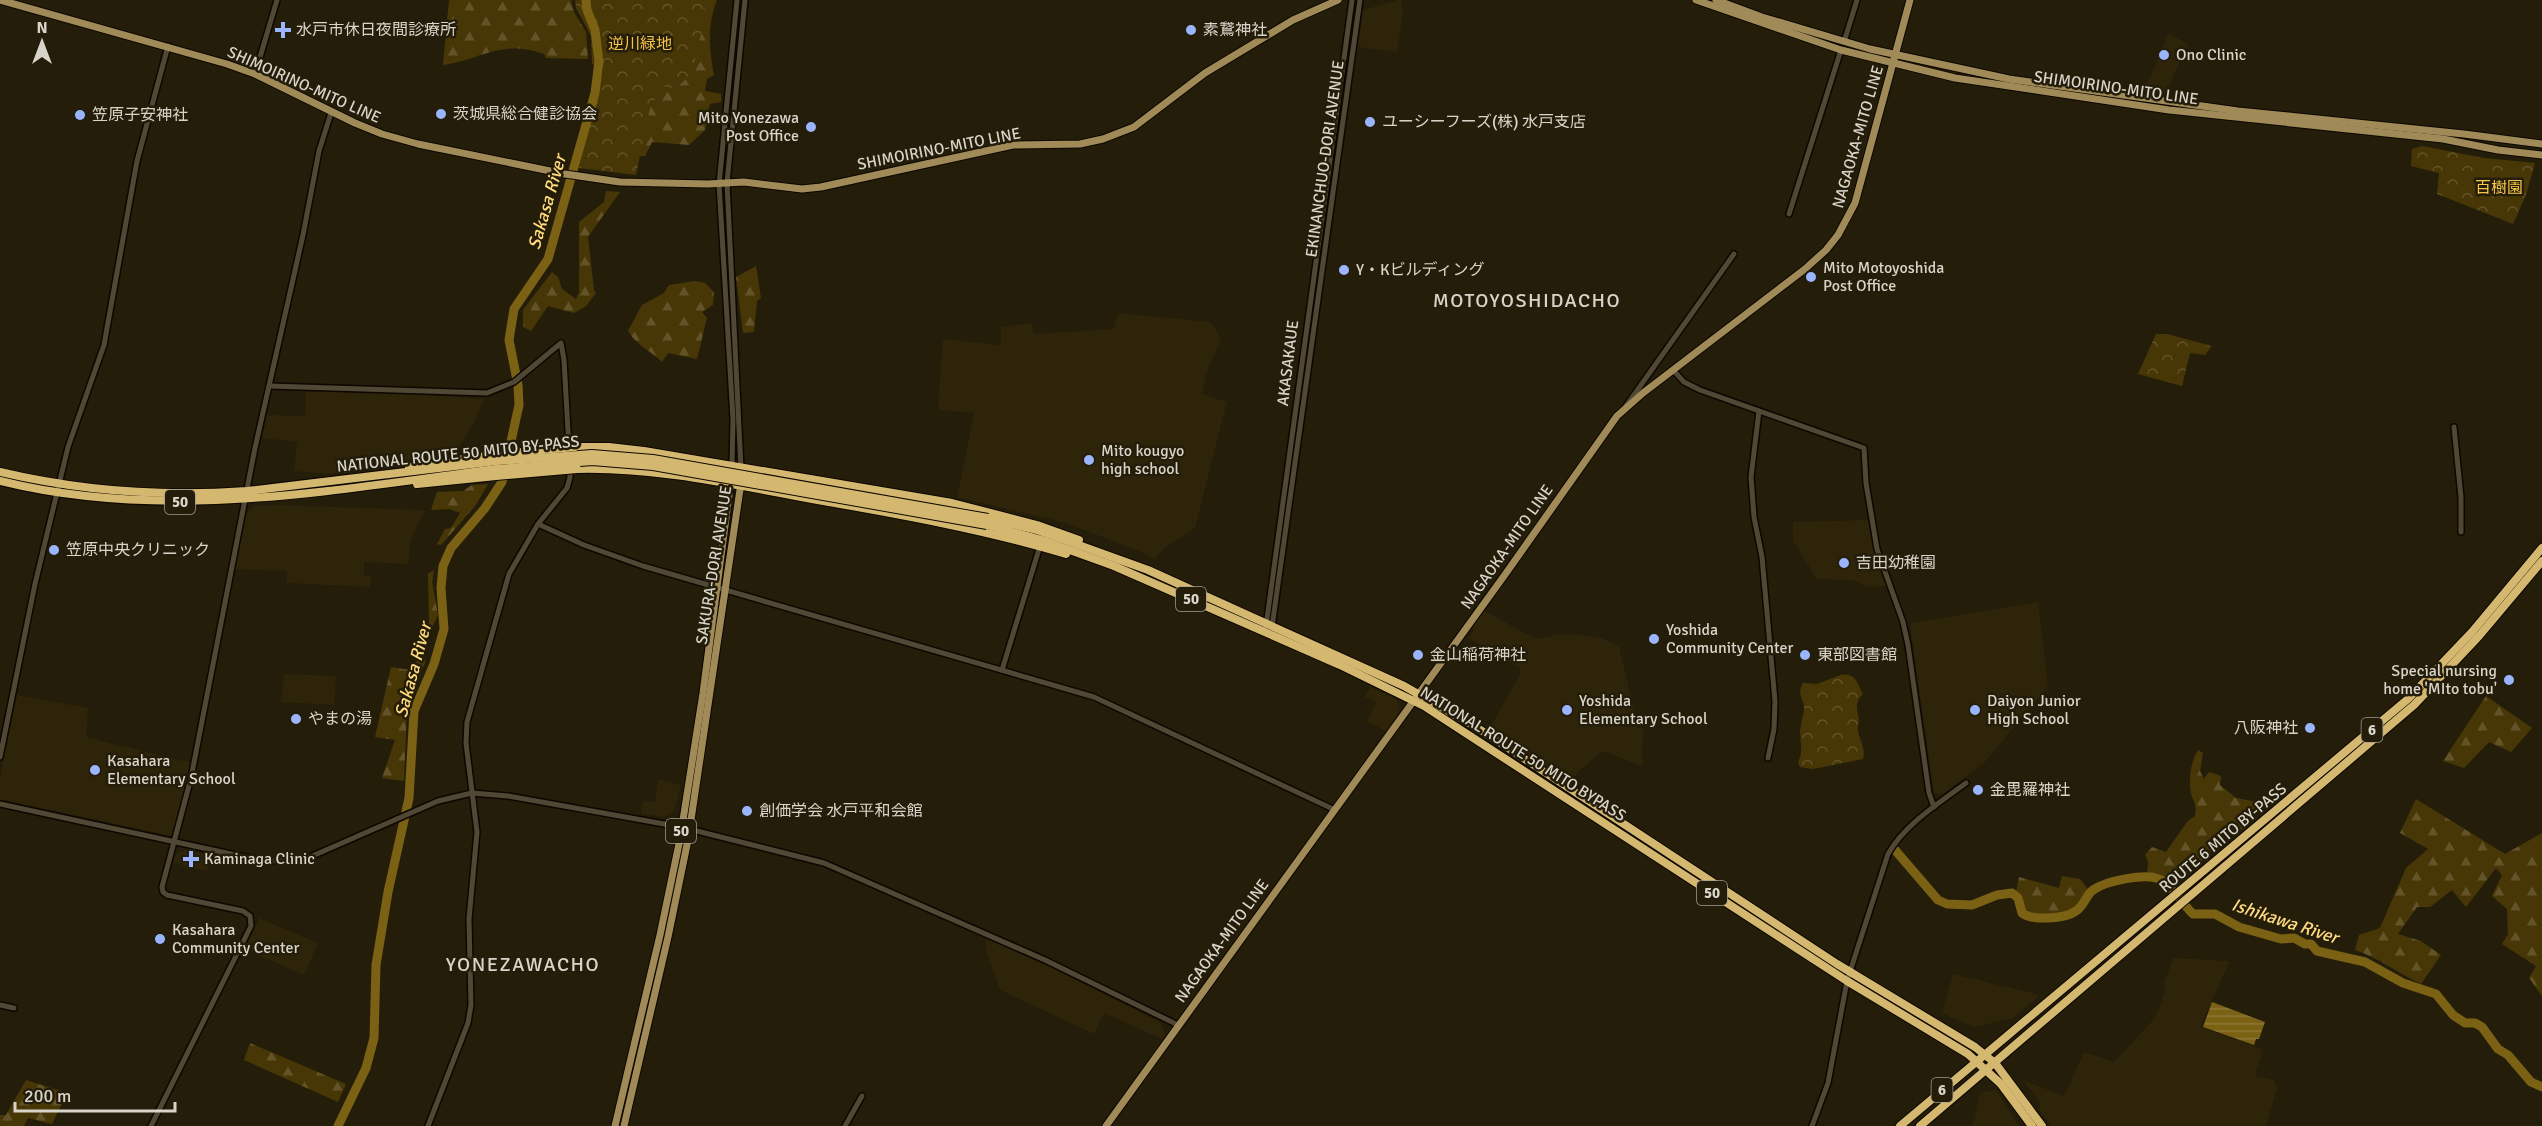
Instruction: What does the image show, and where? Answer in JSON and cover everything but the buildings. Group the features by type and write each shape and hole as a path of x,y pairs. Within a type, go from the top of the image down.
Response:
{"highway":[{"path":"497,465 575,447 609,447 644,451 984,510 1068,535 1113,556"},
{"name":"NATIONAL ROUTE 50 MITO BY-PASS","path":"0,472 59,484 164,493 246,495 364,477 592,454 653,459 987,521"},
{"name":"NATIONAL ROUTE 50 MITO BY-PASS","path":"0,481 57,493 159,502 367,486 497,465"},
{"path":"497,465 648,471 731,484 940,522 1114,566"},
{"name":"50","path":"987,521 1037,531 1113,556 1274,626"},
{"name":"NATIONAL ROUTE 50 MITO BYPASS","path":"987,521 1114,566 1416,697 1847,981 1977,1060 2007,1092 2032,1126"},
{"name":"ROUTE 6 MITO BY-PASS","path":"1900,1126 2408,699 2460,646 2542,548"},
{"name":"ROUTE 6 MITO BY-PASS","path":"1920,1126 2414,705 2450,669 2542,561"},
{"name":"NATIONAL ROUTE 50 MITO BYPASS","path":"1274,626 1476,727 1850,972 1985,1054"},
{"name":"50","path":"1985,1054 1995,1063"},
{"path":"1995,1063 2042,1126"}],"main road":[{"name":"SHIMOIRINO-MITO LINE","path":"0,0 168,46 255,74 332,112 399,139 580,177 643,183 755,182 811,189 1013,145 1080,144 1103,139 1134,127 1205,73 1293,20 1338,0"},
{"name":"SHIMOIRINO-MITO LINE","path":"1696,0 1841,50 1893,64 2006,87 2169,110 2443,139 2498,150 2542,155"},
{"name":"SHIMOIRINO-MITO LINE","path":"1716,0 1844,42 1895,56 2009,79 2136,98 2542,144"},
{"name":"NAGAOKA-MITO LINE","path":"1106,1126 1595,445 1625,407 1802,272 1826,250 1838,235 1847,220 1861,184 1910,0"},
{"name":"SAKURA-DORI AVENUE","path":"721,589 732,466"},
{"name":"SAKURA-DORI AVENUE","path":"624,1126 668,937 721,589 741,486 741,468"},
{"name":"SAKURA-DORI AVENUE","path":"615,1126 685,828"}],"street":[{"path":"255,74 277,0"},
{"name":"SAKURA-DORI AVENUE","path":"732,466 733,418 723,184 737,0"},
{"name":"SAKURA-DORI AVENUE","path":"741,468 723,184 745,0"},
{"name":"AKASAKAUE","path":"1267,633 1265,622 1352,0"},
{"name":"AKASAKAUE","path":"1274,626 1360,0"},
{"path":"1844,42 1857,0"},
{"path":"0,757 33,594 68,447 104,345 137,161 168,46"},
{"path":"1789,214 1841,50"},
{"path":"151,1126 252,923 250,916 243,911 167,895 163,892 193,768 246,495 319,151 332,112"},
{"path":"1625,407 1734,254"},
{"path":"270,387 487,393 510,385 561,344 564,360 565,416 570,477 567,488 538,524 515,562 505,586 469,712 466,743 476,843 469,919 471,1005 468,1023 428,1126"},
{"path":"1673,370 1691,386 1862,447 1865,451 1866,483 1877,549 1904,622 1929,793 1934,807"},
{"path":"1760,411 1751,477 1754,517 1762,557 1775,701 1774,729 1768,758"},
{"path":"2454,427 2461,490 2461,532"},
{"path":"538,524 584,545 633,562 1102,699 1335,810"},
{"path":"1002,670 1040,546"},
{"path":"1267,633 1274,626"},
{"path":"1812,1126 1828,1083 1847,981 1888,854 1900,837 1966,783"},
{"path":"0,804 265,861 288,861 321,854 447,798 472,793 508,796 685,828 824,863 1030,953 1178,1025"},
{"path":"0,1005 14,1008"},
{"path":"846,1126 862,1096"}],"shaded area":[{"path":"1401,0 1403,12 1397,52 1358,47 1363,10"},
{"path":"2168,33 2189,45 2166,93 2149,92 2144,84 2150,79"},
{"name":"Mito kougyo high school","path":"1118,313 1211,322 1221,339 1206,374 1202,394 1227,402 1195,528 1162,550 1155,560 1144,553 1066,523 957,497 974,413 938,408 943,339 1001,345 1001,327 1032,323 1034,334 1114,329"},
{"path":"306,391 484,399 475,421 457,450 433,448 426,457 328,474 294,471 297,442 262,438 267,415 305,416"},
{"path":"255,506 425,510 411,540 408,564 364,562 364,576 371,576 370,587 287,583 287,571 235,569 246,513"},
{"name":"吉田幼稚園","path":"1868,520 1888,586 1868,587 1852,580 1817,579 1793,541 1793,522"},
{"name":"Daiyon Junior High School","path":"2038,602 2048,686 1984,763 1941,795 1934,793 1910,623"},
{"name":"Yoshida Elementary School","path":"1484,611 1537,639 1559,634 1581,635 1601,638 1619,646 1638,728 1643,728 1642,766 1603,751 1580,770 1571,782 1489,729 1521,673 1519,667 1468,638"},
{"path":"284,674 336,676 334,705 281,702"},
{"path":"1370,687 1396,699 1401,709 1387,731 1367,722 1376,702 1365,697"},
{"name":"Kasahara Elementary School","path":"17,695 88,708 86,737 191,763 172,836 0,799 0,778"},
{"path":"658,779 681,785 674,811 664,817 641,814 643,801 655,802"},
{"name":"Kaminaga Clinic","path":"186,850 210,856 207,871 173,863 177,853"},
{"path":"259,918 318,943 304,975 245,949"},
{"path":"986,939 1036,960 1161,1023 1165,1035 1162,1039 1104,1013 1094,1034 1000,990 988,956"},
{"path":"2173,958 2230,961 2200,1027 2263,1049 2255,1076 2274,1080 2277,1088 2266,1126 2052,1126 2040,1112 2039,1101 2023,1080 2064,1096 2084,1052 2114,1062 2153,1020 2159,1009 2166,987 2163,986"},
{"path":"1953,974 2040,995 2011,1020 1974,1027 1942,1013"},
{"path":"2212,1002 2265,1022 2259,1039 2256,1039 2254,1045 2203,1027"},
{"path":"1996,1090 2019,1126 1973,1126 1979,1096 1984,1092"}],"green space":[{"path":"449,0 571,0 574,12 586,32 588,59 546,58 544,54 529,50 503,49 443,65"},
{"name":"逆川緑地","path":"575,0 704,0 705,16 692,74 675,89 658,85 654,103 651,103 636,175 579,168 603,70 592,64 591,36 576,8"},
{"path":"647,0 717,0 710,37 714,75 707,79 705,91 721,94 721,102 710,104 705,130 689,145 652,142 645,156 628,157"},
{"name":"百樹園","path":"2422,146 2484,158 2535,163 2526,195 2513,224 2437,194 2439,173 2411,166 2412,149"},
{"path":"606,191 620,192 588,237 596,293 586,306 574,313 548,306 531,331 523,327 523,310 552,272 558,277 562,289 576,299 579,292 579,222 604,202"},
{"path":"756,266 761,298 757,301 754,332 743,333 736,277"},
{"path":"695,281 705,283 714,292 713,305 702,312 707,318 697,359 668,353 662,362 635,340 628,331 642,305 664,293 669,285"},
{"path":"2156,334 2167,334 2212,346 2205,355 2190,353 2182,386 2138,374"},
{"path":"488,484 476,505 441,545 437,544 445,529 451,528 460,513 449,509 431,510 437,492 463,491 472,485"},
{"path":"434,570 432,582 438,615 426,640 429,621 428,574"},
{"path":"419,658 426,660 407,708 404,781 382,778 395,740 375,737 391,667 410,670"},
{"path":"1841,675 1853,677 1863,694 1857,707 1863,759 1813,769 1800,767 1798,762 1801,753 1800,730 1804,706 1800,691 1803,683 1817,684"},
{"path":"2486,696 2532,728 2511,752 2489,742 2464,768 2443,761"},
{"path":"2198,750 2203,753 2200,771 2204,779 2209,772 2221,776 2220,785 2236,798 2262,803 2249,824 2174,882 2147,874 2148,862 2145,855 2152,847 2166,852 2187,822 2195,816 2190,777"},
{"path":"2416,799 2505,854 2542,833 2542,996 2529,978 2536,966 2502,944 2508,934 2507,909 2492,896 2502,875 2496,868 2466,907 2452,890 2430,907 2417,907 2398,934 2421,941 2441,955 2421,984 2355,950 2359,935 2380,928 2406,868 2428,849 2400,833"},
{"path":"2062,876 2080,879 2088,889 2073,911 2048,916 2024,911 2016,893 2019,877 2059,888"},
{"path":"250,1043 346,1084 338,1102 244,1060"},
{"path":"26,1080 67,1093 52,1124 28,1118 24,1126 0,1126 0,1115 6,1115"}],"waterway":[{"name":"Sakasa River","path":"338,1126 366,1068 374,1038 376,965 388,892 409,798 414,711 434,664 444,629 441,588 443,566 451,548 485,508 502,482 519,405 518,385 509,340 514,309 548,259 595,93 599,61 595,30 587,10 586,0"},
{"name":"Ishikawa River","path":"1895,850 1938,900 1947,904 1972,905 1997,895 2012,893 2018,898 2022,913 2041,918 2071,914 2079,909 2093,890 2117,881 2137,877 2161,880 2193,914 2215,914 2239,927 2281,939 2294,938 2305,944 2311,944 2317,951 2365,962 2403,983 2436,994 2453,1015 2465,1023 2475,1023 2482,1027 2498,1049 2508,1055 2531,1082 2542,1087"}],"place":[{"name":"水戸市休日夜間診療所","path":"283,30"},
{"name":"素鵞神社","path":"1191,30"},
{"name":"Ono Clinic","path":"2164,55"},
{"name":"茨城県総合健診協会","path":"441,114"},
{"name":"笠原子安神社","path":"80,115"},
{"name":"ユーシーフーズ(株) 水戸支店","path":"1370,122"},
{"name":"Mito Yonezawa Post Office","path":"811,127"},
{"name":"Y・Kビルディング","path":"1344,270"},
{"name":"Mito Motoyoshida Post Office","path":"1811,277"},
{"name":"Mito kougyo high school","path":"1089,460"},
{"name":"笠原中央クリニック","path":"54,550"},
{"name":"吉田幼稚園","path":"1844,563"},
{"name":"Yoshida Community Center","path":"1654,639"},
{"name":"金山稲荷神社","path":"1418,655"},
{"name":"東部図書館","path":"1805,655"},
{"name":"Special nursing home 'MIto tobu'","path":"2509,680"},
{"name":"Yoshida Elementary School","path":"1567,710"},
{"name":"Daiyon Junior High School","path":"1975,710"},
{"name":"やまの湯","path":"296,719"},
{"name":"八阪神社","path":"2310,728"},
{"name":"Kasahara Elementary School","path":"95,770"},
{"name":"金毘羅神社","path":"1978,790"},
{"name":"創価学会 水戸平和会館","path":"747,811"},
{"name":"Kaminaga Clinic","path":"191,859"},
{"name":"Kasahara Community Center","path":"160,939"}],"district":[{"name":"MOTOYOSHIDACHO","path":"1527,300"},
{"name":"YONEZAWACHO","path":"523,964"}]}
